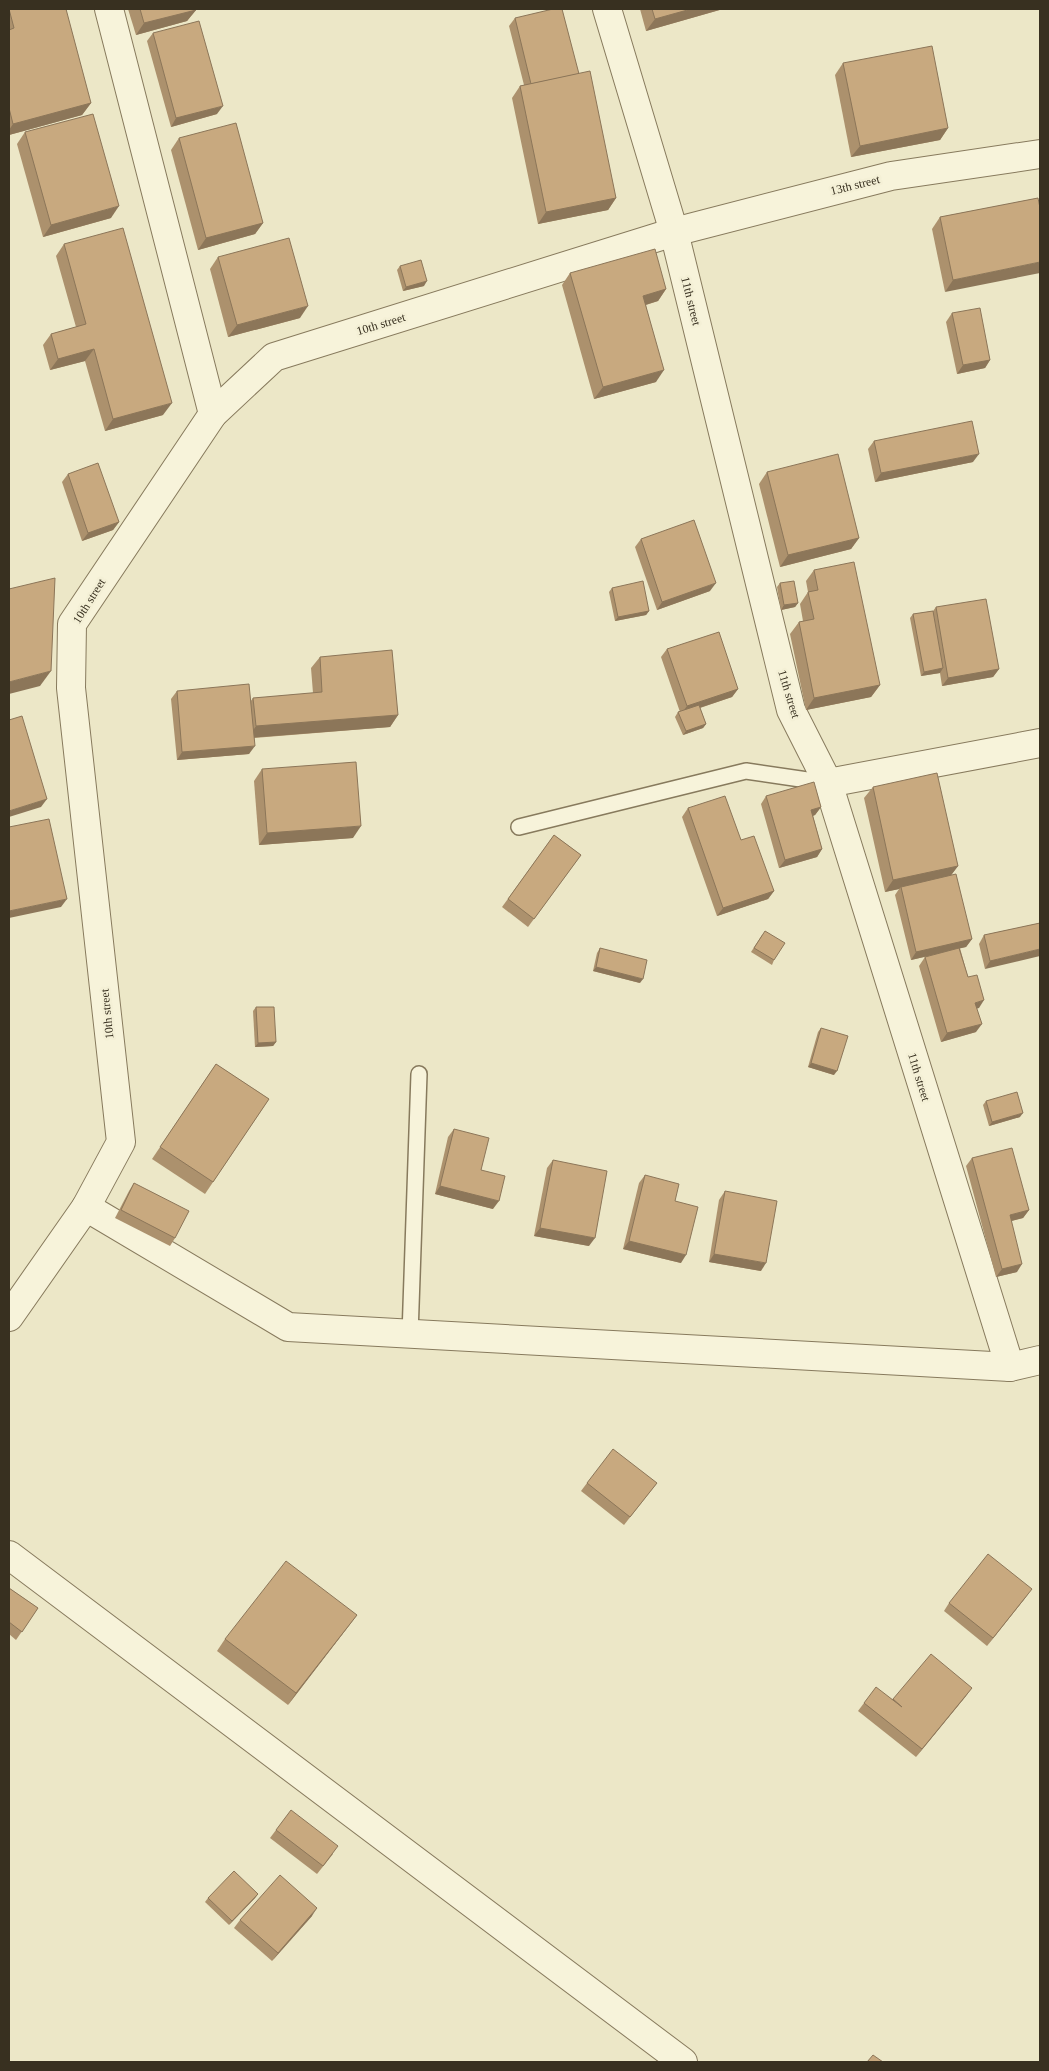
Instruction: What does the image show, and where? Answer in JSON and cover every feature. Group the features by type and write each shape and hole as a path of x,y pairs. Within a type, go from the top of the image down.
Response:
{"street":[{"path":"109,9 213,414"},
{"name":"11th street","path":"607,9 674,232 791,710 828,783 1010,1367"},
{"name":"13th street","path":"674,232 891,176 1040,154"},
{"name":"10th street","path":"9,1317 86,1207 121,1142 71,688 72,624 213,414 274,357 674,232"},
{"path":"828,783 1040,743"},
{"path":"86,1207 288,1327 1010,1367 1040,1360"},
{"path":"9,1555 683,2062"}],"lane":[{"path":"519,827 746,771 828,783"},
{"path":"410,1335 419,1074"}],"building":[{"path":"9,9 66,9 91,103 13,124 9,108 9,30 14,28"},
{"path":"140,9 195,9 196,10 144,23"},
{"path":"553,9 562,9 579,74 531,84 515,18"},
{"path":"652,9 691,9 655,19"},
{"path":"199,21 223,106 176,118 153,33"},
{"path":"932,46 948,128 860,146 843,63"},
{"path":"590,71 616,198 546,212 520,86"},
{"path":"93,114 119,206 51,225 25,132"},
{"path":"236,123 263,223 206,238 179,138"},
{"path":"1038,198 1040,208 1040,262 953,280 940,217"},
{"path":"123,228 172,403 113,419 94,349 58,359 51,334 86,324 64,244"},
{"path":"289,238 308,306 237,325 218,257"},
{"path":"655,249 666,289 643,296 664,370 603,387 570,273"},
{"path":"421,260 427,281 406,287 400,266"},
{"path":"980,308 990,360 963,365 952,313"},
{"path":"972,421 979,454 881,473 874,441"},
{"path":"838,454 859,538 788,555 767,472"},
{"path":"98,463 119,522 88,533 68,474"},
{"path":"694,520 716,583 662,602 641,539"},
{"path":"854,562 880,685 814,698 799,622 814,619 808,592 818,590 814,570"},
{"path":"55,578 51,671 9,682 9,589"},
{"path":"643,581 649,611 618,617 612,588"},
{"path":"794,581 798,603 784,605 780,583"},
{"path":"986,599 999,669 948,678 936,607"},
{"path":"933,611 943,668 924,672 913,614"},
{"path":"719,632 738,689 687,706 667,649"},
{"path":"392,650 398,715 256,726 253,698 322,692 320,657"},
{"path":"249,684 255,746 182,752 177,691"},
{"path":"699,705 706,724 686,731 678,712"},
{"path":"22,716 47,799 9,811 9,720"},
{"path":"356,762 361,826 267,833 262,769"},
{"path":"937,773 958,866 893,880 873,787"},
{"path":"814,782 821,807 811,810 822,849 785,860 766,796"},
{"path":"725,796 741,840 754,836 774,891 723,908 688,808"},
{"path":"49,819 67,899 9,911 9,827"},
{"path":"554,835 581,855 534,919 508,899"},
{"path":"956,874 972,939 916,952 901,887"},
{"path":"1040,923 1040,949 990,961 984,935"},
{"path":"765,931 785,943 774,960 754,948"},
{"path":"600,948 647,960 643,979 596,967"},
{"path":"959,948 968,977 977,975 984,1000 975,1003 982,1024 947,1033 925,957"},
{"path":"256,1007 274,1007 276,1042 258,1043"},
{"path":"821,1028 848,1036 837,1071 811,1063"},
{"path":"216,1064 269,1099 213,1182 160,1147"},
{"path":"1017,1092 1023,1113 992,1122 986,1101"},
{"path":"454,1129 489,1138 481,1170 505,1176 499,1201 440,1186"},
{"path":"1012,1148 1029,1210 1010,1215 1022,1264 1002,1269 972,1158"},
{"path":"553,1160 607,1171 595,1238 540,1228"},
{"path":"645,1175 679,1184 675,1201 698,1207 686,1255 629,1241"},
{"path":"134,1183 189,1211 175,1238 121,1210"},
{"path":"725,1191 777,1201 766,1263 714,1254"},
{"path":"613,1449 657,1483 630,1517 587,1483"},
{"path":"988,1554 1032,1589 993,1638 949,1603"},
{"path":"286,1561 357,1615 296,1693 225,1639"},
{"path":"9,1588 38,1608 22,1632 9,1622"},
{"path":"931,1654 972,1688 922,1749 864,1703 876,1687 902,1707 893,1699"},
{"path":"291,1810 338,1846 323,1866 276,1830"},
{"path":"234,1871 258,1894 232,1921 208,1898"},
{"path":"280,1875 317,1908 278,1953 240,1920"},
{"path":"873,2055 883,2062 867,2062"}]}
